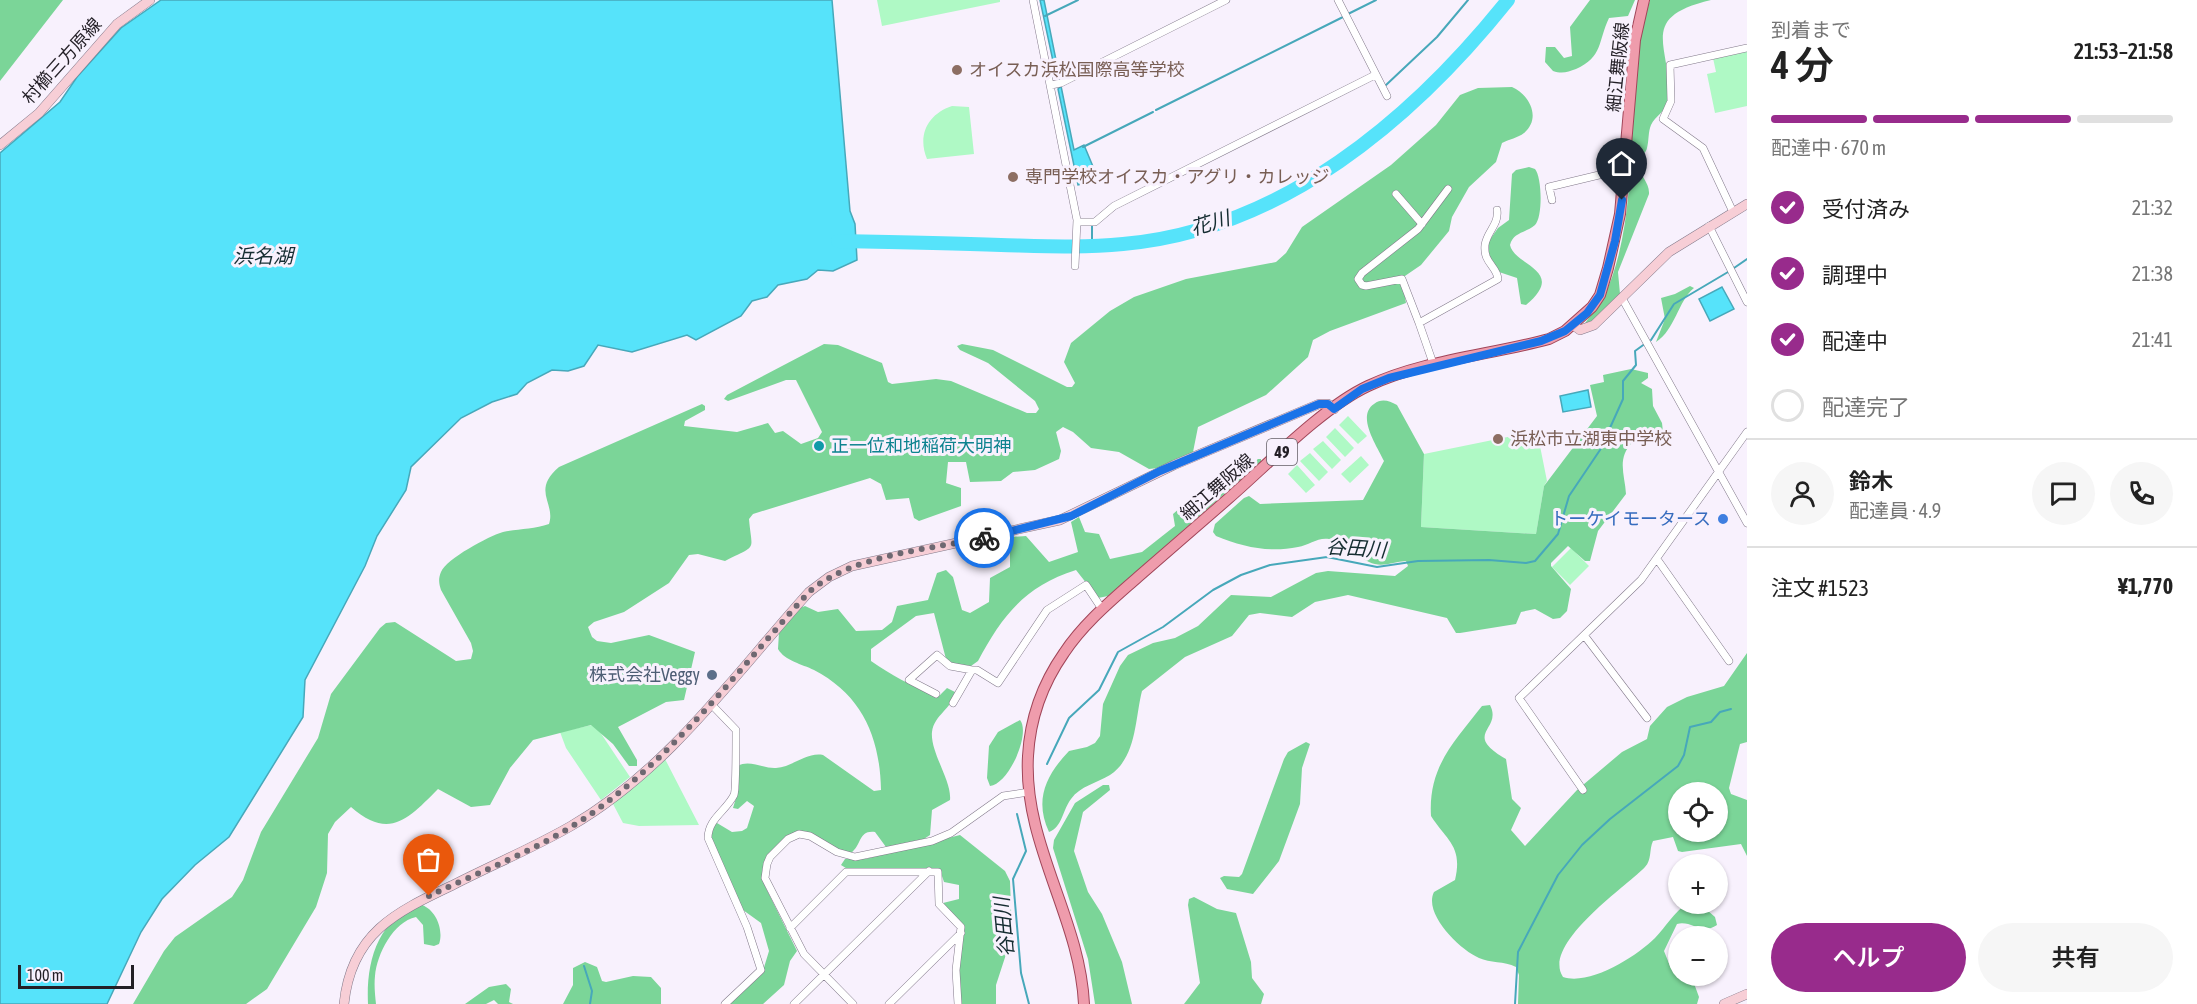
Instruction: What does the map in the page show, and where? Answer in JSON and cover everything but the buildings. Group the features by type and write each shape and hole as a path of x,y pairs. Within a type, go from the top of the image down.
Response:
{"main road":[{"name":"細江舞阪線","path":"1084,1004 1077,962 1039,842 1029,792 1030,741 1042,694 1065,651 1102,609 1334,409 1368,386 1434,366 1541,341 1573,325 1592,307 1600,295 1617,228 1635,40 1644,0"}],"street":[{"name":"村櫛三方原線","path":"0,145 39,112 113,28 150,0"},
{"path":"1033,0 1077,224 1076,266"},
{"path":"1051,85 1061,83 1226,0"},
{"path":"1338,0 1387,96"},
{"path":"1733,212 1703,148 1663,119 1671,101 1670,64 1747,48"},
{"path":"1077,224 1095,222 1114,206 1375,75"},
{"path":"1552,200 1549,187 1624,169"},
{"path":"1434,366 1402,279 1366,286 1362,285 1358,279 1359,275 1422,224 1448,189"},
{"path":"1396,194 1422,224"},
{"path":"1573,325 1576,330 1588,329 1600,321 1669,252 1747,204"},
{"path":"1419,323 1498,279 1497,273 1487,262 1485,247 1498,219 1497,210"},
{"path":"1709,226 1747,302"},
{"path":"1622,298 1747,523"},
{"path":"344,1004 351,972 360,951 391,917 560,833 590,814 667,752 809,592 840,571 864,563 1060,520 1167,468 1319,404 1328,404 1334,409"},
{"path":"1583,790 1519,698 1641,580 1747,432"},
{"path":"1657,559 1729,661"},
{"path":"936,694 909,680 937,655 950,666 977,670 998,683 1047,610 1086,585 1102,609"},
{"path":"1584,635 1647,718"},
{"path":"953,703 972,670"},
{"path":"711,704 736,730 734,770 736,788 732,799 712,823 708,838 747,927 761,970 725,1004"},
{"path":"853,1004 804,954 768,885 765,871 770,857 793,835 804,834 846,855 864,856 942,838 1003,796 1029,792"},
{"path":"794,1004 929,871"},
{"path":"790,928 846,872 938,872 939,904 957,921 961,933 956,970 958,1004"},
{"path":"889,1004 961,933"},
{"path":"1724,1004 1747,994"}],"green space":[{"path":"0,0 63,0 0,81"},
{"path":"877,0 1000,0 1000,2 882,26"},
{"path":"1590,0 1635,0 1628,16 1609,18 1598,48 1591,59 1570,71 1553,71 1545,62 1546,47 1555,47 1564,58 1572,56 1570,27"},
{"path":"1650,0 1711,0 1688,7 1673,16 1665,26 1663,37 1668,99 1665,107 1651,125 1648,145 1639,164 1649,194 1618,272 1620,294 1592,322 1584,325 1603,299 1616,264 1624,227 1629,189 1636,73 1641,36"},
{"path":"1747,51 1747,106 1715,113 1707,74 1716,72 1713,58"},
{"path":"1512,87 1524,95 1531,107 1533,114 1529,127 1522,135 1502,143 1496,162 1469,187 1452,217 1449,231 1421,265 1402,278 1406,303 1330,331 1313,340 1308,357 1266,395 1198,427 1193,452 1158,468 1149,469 1119,452 1091,448 1073,432 1063,427 1056,432 1061,451 1059,459 1035,470 1013,472 1001,481 970,482 966,462 948,462 946,483 961,488 961,506 919,521 914,518 909,498 886,500 881,484 870,478 753,514 749,519 751,543 748,549 725,561 698,554 689,555 669,583 624,612 594,622 588,627 592,637 597,641 611,643 649,635 695,652 684,700 666,702 618,727 637,760 637,766 629,766 613,744 591,725 533,740 510,768 490,805 471,807 438,789 408,816 398,822 388,824 377,823 351,807 335,822 328,834 327,873 316,907 267,989 246,1004 133,1004 164,951 175,937 232,897 243,880 261,832 318,738 331,694 380,628 386,623 395,622 456,661 471,659 473,651 471,643 441,590 439,577 441,572 459,555 497,534 549,524 550,510 545,490 551,475 559,467 702,404 705,410 685,421 684,426 737,432 768,423 775,433 783,431 801,444 818,438 822,432 796,380 786,380 728,401 724,399 727,395 824,344 838,345 882,363 888,382 892,384 936,379 951,381 1027,413 1036,413 1039,409 1035,401 988,363 960,350 957,346 962,344 993,350 1067,387 1072,387 1075,383 1064,362 1071,343 1110,311 1134,297 1186,279 1276,262 1286,253 1302,227 1391,165 1436,125 1460,95 1478,88"},
{"path":"952,106 969,107 974,154 927,159 923,142 927,126 937,114"},
{"path":"1529,167 1535,169 1539,180 1541,197 1538,221 1531,228 1517,235 1510,245 1514,252 1540,276 1542,284 1538,293 1526,305 1521,304 1517,278 1499,272 1489,259 1489,241 1498,228 1509,220 1512,174 1516,170"},
{"path":"1690,286 1694,288 1684,300 1668,330 1656,342 1665,319 1661,298"},
{"path":"1631,369 1648,373 1648,378 1641,383 1652,389 1653,406 1662,423 1663,432 1644,445 1633,442 1628,448 1623,460 1626,494 1598,531 1590,561 1585,561 1568,546 1551,563 1551,566 1571,589 1567,611 1560,618 1553,619 1535,609 1521,612 1516,624 1456,633 1447,618 1348,595 1315,602 1292,617 1260,613 1249,615 1232,636 1185,657 1142,691 1134,736 1125,758 1110,775 1075,795 1068,803 1057,827 1049,832 1043,799 1049,779 1069,751 1087,747 1095,743 1100,736 1103,704 1120,666 1128,655 1153,643 1175,638 1198,626 1231,595 1271,597 1316,573 1328,571 1395,576 1408,566 1406,561 1383,565 1374,564 1341,543 1329,539 1321,539 1287,549 1266,549 1246,546 1216,536 1213,532 1215,524 1244,498 1249,496 1260,504 1363,500 1384,461 1373,440 1367,416 1374,404 1386,401 1397,405 1424,454 1421,527 1536,534 1544,486 1597,416 1590,385 1604,382 1603,375"},
{"path":"1348,416 1367,436 1358,444 1339,425"},
{"path":"1335,428 1354,448 1345,457 1326,437"},
{"path":"1537,431 1547,481 1544,486 1536,534 1421,527 1424,454"},
{"path":"1323,441 1341,460 1332,469 1313,449"},
{"path":"1310,453 1328,472 1319,481 1300,461"},
{"path":"1361,456 1369,465 1350,483 1341,474"},
{"path":"1258,459 1261,459 1261,462 1108,596 1098,598 1076,570 1058,577 1029,594 1006,617 978,661 971,666 951,663 946,659 934,613 916,616 871,649 871,661 933,696 938,697 947,688 955,692 933,726 932,732 934,748 948,784 950,800 932,810 930,835 924,839 886,847 875,832 870,832 863,836 851,853 838,849 805,831 786,836 764,863 762,871 765,886 797,951 790,961 784,985 763,1004 729,1004 762,974 769,951 761,923 743,910 711,838 712,828 717,823 732,832 747,828 754,806 747,801 738,809 733,808 739,788 738,766 752,764 776,768 811,756 823,755 874,791 881,790 877,752 872,735 856,705 831,680 789,659 778,649 779,632 800,608 805,606 818,612 838,609 856,631 882,630 892,622 897,606 928,600 937,573 946,570 953,577 962,610 970,613 989,602 990,578 1010,567 1010,537 1026,536 1049,562 1078,552 1071,522 1079,517 1085,532 1099,534 1110,559 1142,552 1175,526 1173,514 1180,508 1188,505 1195,509"},
{"path":"1297,465 1315,485 1306,493 1288,474"},
{"path":"1571,548 1589,566 1570,585 1552,567"},
{"path":"1747,653 1747,742 1740,744 1729,788 1731,794 1747,800 1747,856 1741,844 1678,851 1675,842 1728,842 1728,782 1668,782 1668,838 1653,841 1650,858 1645,867 1589,917 1564,949 1559,964 1563,977 1574,979 1599,973 1637,953 1655,938 1675,914 1712,914 1715,917 1717,925 1715,926 1694,926 1682,923 1668,926 1668,943 1664,951 1668,961 1668,986 1695,986 1699,997 1697,1004 1518,1004 1519,975 1516,967 1483,960 1471,954 1445,930 1434,910 1432,901 1434,892 1455,880 1457,869 1455,851 1431,816 1434,783 1445,756 1482,706 1490,705 1493,713 1486,732 1486,743 1506,759 1512,799 1521,808 1511,830 1525,846 1577,790 1622,752 1647,739 1650,726 1667,707 1687,697 1724,686"},
{"path":"1020,720 1023,726 1023,736 1011,768 997,783 990,786 987,778 989,746 998,732"},
{"path":"592,725 600,732 630,777 601,800 566,748 560,732"},
{"path":"1306,742 1310,744 1302,768 1300,804 1279,861 1253,894 1227,889 1220,878 1239,877 1242,874 1284,759 1288,752"},
{"path":"665,759 699,825 639,826 623,823 612,802"},
{"path":"1103,785 1109,785 1110,790 1083,812 1074,851 1088,892 1102,914 1122,962 1132,1004 1095,1004 1088,959 1053,848 1054,840 1075,803"},
{"path":"960,835 1005,871 1010,881 1012,936 996,985 996,1004 961,1004 959,970 963,926 943,903 959,899 959,885 944,882 940,870 935,868 849,870 841,865 845,859 865,859"},
{"path":"1194,897 1217,909 1236,913 1251,962 1252,978 1264,994 1261,1004 1184,1004 1200,983 1188,905 1189,899"},
{"path":"422,905 431,911 438,921 439,944 434,946 424,944 423,925 416,917 400,925 388,940 376,967 376,1004 368,1004 369,973 377,944 394,920"},
{"path":"585,962 597,967 602,981 606,982 633,976 651,977 661,988 661,1004 563,1004 573,985 573,968"},
{"path":"506,984 511,989 509,1002 513,1004 498,1004 494,1000 486,1004 465,1004 489,987"}],"water":[{"name":"浜名湖","path":"161,0 832,0 850,211 855,224 857,260 833,271 818,270 807,279 778,285 767,297 752,301 741,316 696,340 687,335 632,352 598,345 584,366 568,371 552,370 527,383 517,394 492,402 461,418 411,467 406,490 377,536 365,566 305,680 303,717 229,837 195,865 162,899 141,932 107,1004 0,1004 0,153 60,102 77,77 121,28"},
{"path":"1040,0 1044,0 1060,80 1057,80"},
{"path":"1061,86 1074,150 1084,145 1099,181 1078,185 1058,89"},
{"path":"1722,287 1734,309 1710,321 1699,299"},
{"path":"1588,390 1591,407 1563,412 1560,396"}],"waterway":[{"path":"1045,16 1078,0"},
{"path":"1348,14 1376,0"},
{"path":"1386,85 1437,37 1468,0"},
{"name":"花川","path":"838,241 1047,246 1108,245 1181,234 1237,217 1289,192 1339,162 1386,126 1430,87 1508,0"},
{"path":"1156,110 1343,17"},
{"path":"1083,147 1153,112"},
{"path":"1092,225 1092,245"},
{"path":"1734,268 1747,259"},
{"path":"1651,340 1674,304 1728,272"},
{"name":"谷田川","path":"1047,764 1069,718 1099,690 1118,652 1163,627 1213,590 1241,575 1270,565 1327,557 1377,567 1418,561 1489,560 1526,563 1535,561 1558,534 1569,496 1600,450 1623,399 1623,381 1636,365 1635,351 1646,343"},
{"path":"1515,1004 1518,952 1558,875 1582,845 1610,819 1678,766 1684,755 1690,727 1711,722 1720,712 1731,709"},
{"name":"谷田川","path":"1017,814 1026,851 1013,879 1021,973 1029,1004"},
{"path":"584,966 592,991 590,1004"}],"way so far":[{"path":"429,896 560,833 599,807 675,745 818,584 852,566 984,538"}],"place":[{"name":"オイスカ浜松国際高等学校","path":"957,70"},
{"name":"専門学校オイスカ・アグリ・カレッジ","path":"1013,177"},
{"name":"浜松市立湖東中学校","path":"1498,439"},
{"name":"正一位和地稲荷大明神","path":"819,446"},
{"name":"トーケイモータース","path":"1723,519"},
{"name":"株式会社Veggy","path":"712,675"}],"route":[{"path":"984,538 1071,516 1160,471 1319,404 1328,404 1334,409 1362,389 1389,378 1541,341 1565,331 1587,313 1600,295 1615,241 1622,200"}]}
